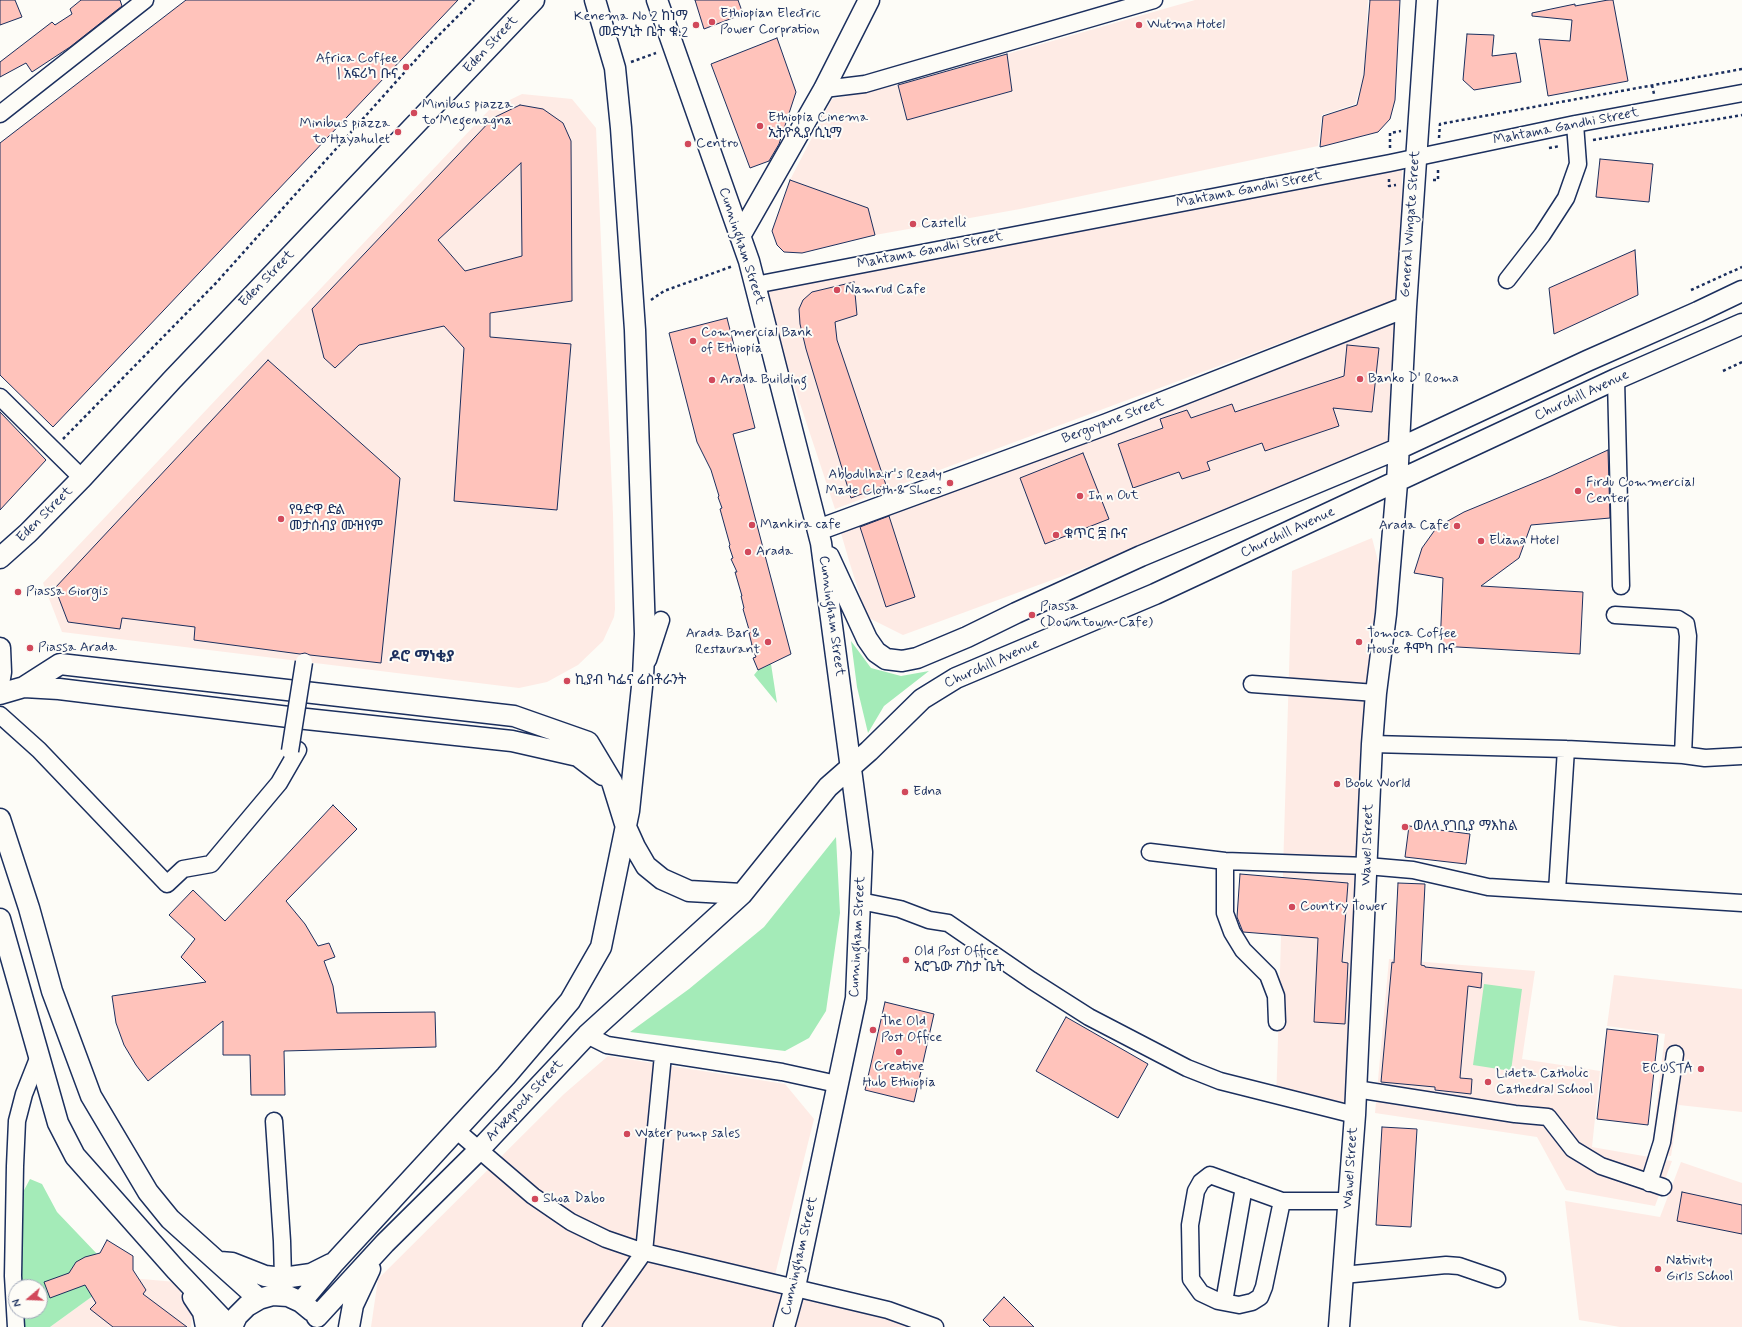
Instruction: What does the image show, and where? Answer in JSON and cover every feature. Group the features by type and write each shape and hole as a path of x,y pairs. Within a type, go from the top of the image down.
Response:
{"main road":[{"name":"Eden Street","path":"0,558 28,533 82,478 172,380 534,0"},
{"path":"301,1302 333,1264 506,1076 570,1001 601,946 626,827 644,677 645,634 634,313 621,128 615,68 595,0"},
{"name":"Cunningham Street","path":"657,0 749,261 820,536 862,852 856,998 794,1287 784,1327"},
{"path":"740,236 824,89 869,0"},
{"name":"General Wingate Street","path":"1397,482 1400,448 1406,307 1427,0"},
{"name":"Churchill Avenue","path":"867,639 876,652 886,658 902,661 923,656 1141,556 1400,448 1580,364 1742,291"},
{"name":"Bergoyane Street","path":"820,536 1406,307"},
{"name":"Churchill Avenue","path":"742,894 828,787 851,765 869,751 912,708 956,678 1155,594 1616,379 1710,340 1742,324"},
{"name":"Wawel Street","path":"1339,1327 1355,1115 1368,866 1372,744 1376,693 1386,614 1397,482"},
{"name":"Cunningham Street","path":"820,536 867,639"},
{"path":"0,648 0,678"},
{"path":"24,688 60,664 514,716 588,742 612,782 626,827 635,847 646,866 662,879 689,891 742,894"},
{"path":"0,694 24,688 59,689 305,719 512,741 578,756 612,782"},
{"path":"0,819 29,908 52,991 91,1096 148,1192 170,1219 259,1299"},
{"name":"Arbegnoch Street","path":"319,1322 385,1243 478,1151 587,1035 742,894"},
{"path":"0,919 58,1123 75,1156 176,1270 231,1327 237,1316 247,1306 259,1299 273,1295 288,1296 301,1302 310,1308 319,1322"},
{"path":"349,1327 353,1305 362,1283 385,1243"},
{"path":"215,1261 232,1263 265,1276 283,1278 311,1274 333,1264"},
{"path":"176,1270 203,1312 206,1327"}],"street":[{"path":"0,114 145,0"},
{"path":"824,89 864,84 1154,0"},
{"name":"Mahtama Gandhi Street","path":"755,285 1416,158 1575,124 1742,93"},
{"path":"1507,280 1542,235 1566,198 1578,164 1575,124"},
{"path":"1616,379 1621,586"},
{"path":"0,396 82,478"},
{"path":"1614,614 1678,619 1686,624 1688,636 1683,755"},
{"path":"644,677 661,620"},
{"path":"0,715 39,750 167,884 183,869 211,864 279,783 294,750 304,658"},
{"path":"1252,684 1376,693"},
{"path":"1372,744 1566,749 1683,755 1705,758 1742,756"},
{"path":"1557,891 1566,749"},
{"path":"1150,852 1225,861 1368,866 1413,870 1488,887 1742,903"},
{"path":"1225,861 1225,913 1232,932 1243,950 1268,975 1276,996 1277,1022"},
{"path":"860,901 900,910 929,920 948,923 1031,980 1089,1017 1187,1068 1220,1081 1355,1115"},
{"path":"587,1035 607,1045 663,1055 782,1072 837,1084"},
{"path":"1356,1089 1514,1114 1548,1117 1573,1150 1601,1166 1656,1185 1675,1054"},
{"path":"591,1327 644,1252 663,1055"},
{"path":"16,1327 13,1276 17,1121 26,1088 39,1056"},
{"path":"274,1121 283,1278"},
{"path":"456,1130 478,1151 554,1212 594,1234 644,1252 888,1310 935,1327"},
{"path":"1282,1201 1264,1287 1260,1297 1252,1302 1239,1305 1218,1301 1201,1293 1191,1279 1190,1225 1196,1191 1201,1182 1210,1175 1282,1201 1348,1202"},
{"path":"1224,1302 1244,1187"},
{"path":"1343,1275 1446,1265 1459,1266 1497,1279"},
{"path":"0,1286 13,1276"}],"path":[{"path":"53,449 216,283 424,51 474,0"},
{"path":"615,68 674,47"},
{"path":"634,313 664,291 749,261"},
{"path":"1691,290 1742,267"},
{"path":"1723,371 1742,362"}],"shaded area":[{"path":"1195,0 1368,0 1364,76 1355,104 1322,115 1318,146 1020,209 875,235 868,208 790,180 832,99 898,85 907,120 1012,91 1007,54"},
{"path":"522,94 572,99 596,128 613,514 615,609 614,617 603,641 578,665 547,682 519,688 62,632 43,583 489,110"},
{"path":"1402,164 1401,298 835,509 760,283"},
{"path":"1399,310 1390,447 1266,501 903,635 867,617 838,523"},
{"path":"1372,538 1384,584 1359,1119 1276,1104 1292,571"},
{"name":"Lideta Catholic Cathedral School","path":"1389,959 1535,971 1522,1059 1600,1071 1592,1147 1672,1161 1655,1206 1566,1190 1537,1137 1375,1113"},
{"name":"ECUSTA","path":"1614,975 1742,989 1742,1112 1679,1105 1671,1156 1651,1153 1665,1034 1607,1026"},
{"path":"608,1056 785,1084 814,1119 773,1283 794,1288 784,1327 371,1327 378,1279 564,1094"},
{"name":"Nativity Girls School","path":"1681,1162 1742,1183 1742,1327 1620,1327 1579,1320 1565,1201 1660,1217"},
{"path":"119,1277 176,1282 192,1316 191,1327 50,1327"},
{"path":"796,1288 919,1327 785,1327"}],"green space":[{"path":"851,641 871,668 901,676 929,671 884,706 868,733 857,687"},
{"path":"771,664 777,703 754,675 758,670"},
{"path":"836,837 840,913 826,1011 809,1038 785,1051 630,1032 689,989 764,927"},
{"path":"1484,984 1522,989 1511,1071 1473,1065"},
{"path":"30,1179 42,1184 57,1212 119,1277 50,1327 22,1327 22,1319 48,1319 48,1279 22,1279 22,1194"}],"building":[{"path":"0,0 15,0 22,17 0,25"},
{"path":"81,0 120,0 122,6 70,47 32,72 26,63 0,77 0,62 52,22 55,25 72,14 70,9"},
{"path":"186,0 458,0 53,427 0,375 0,143"},
{"name":"Ethiopian Electric Power Corpration","path":"695,0 738,0 743,14 704,29"},
{"path":"1370,0 1400,0 1395,100 1390,119 1378,132 1320,147 1323,116 1357,105 1364,75"},
{"path":"1613,0 1628,81 1548,96 1539,39 1570,41 1572,20 1532,16 1532,13 1575,4 1575,6"},
{"path":"1467,34 1494,35 1492,56 1516,53 1521,82 1474,90 1463,80"},
{"name":"Ethiopia Cinema ኢትዮጲያ ሲኒማ","path":"777,38 796,92 779,144 769,161 750,168 711,64"},
{"path":"1007,54 1012,91 907,120 898,85"},
{"path":"520,105 543,109 563,123 571,141 572,301 490,313 490,337 571,344 557,510 454,501 464,348 444,326 359,345 335,368 324,358 312,309 493,118","holes":["521,163 522,256 465,271 438,240"]},
{"path":"1600,159 1653,164 1649,202 1596,197"},
{"path":"790,180 868,208 875,235 802,253 784,252 777,245 772,231"},
{"path":"1635,250 1638,295 1554,334 1549,288"},
{"path":"854,282 857,315 835,322 837,340 886,485 851,498 806,349 800,324 799,309 803,300 812,292"},
{"path":"727,318 755,428 733,434 791,654 758,670 753,658 756,657 751,645 750,633 743,609 742,596 735,572 737,572 731,559 733,558 720,509 722,508 718,497 719,496 711,470 697,442 669,333"},
{"path":"1347,345 1379,348 1372,412 1333,408 1339,426 1265,451 1262,443 1207,462 1210,470 1182,479 1179,472 1133,488 1118,444 1163,428 1160,419 1187,410 1191,418 1232,404 1235,412 1344,376"},
{"name":"የዓድዋ ድል መታሰብያ ሙዝየም","path":"268,360 400,478 381,663 194,640 195,627 122,618 120,629 68,622 55,588"},
{"path":"0,412 46,460 0,510"},
{"path":"1608,450 1610,518 1531,525 1519,558 1481,586 1583,592 1580,654 1440,646 1443,578 1414,573 1422,548 1437,527 1464,512 1551,476"},
{"path":"1083,453 1109,519 1045,544 1020,478"},
{"path":"889,516 915,597 886,607 860,527"},
{"path":"333,805 357,829 286,901 305,924 318,946 329,943 335,957 324,961 333,986 337,1013 435,1012 436,1047 284,1051 285,1095 251,1095 250,1055 223,1055 223,1021 148,1081 124,1045 116,1023 112,996 206,982 181,957 195,939 169,915 193,890 225,921"},
{"path":"1409,826 1470,834 1466,864 1405,857"},
{"name":"Country Tower","path":"1240,874 1348,883 1342,962 1348,963 1345,1024 1314,1022 1318,938 1243,932 1237,917"},
{"path":"1398,883 1425,884 1421,965 1425,967 1482,973 1481,988 1468,986 1460,1078 1472,1079 1471,1094 1435,1090 1435,1087 1381,1082 1392,962 1394,963"},
{"name":"Creative Hub Ethiopia","path":"885,1002 934,1014 914,1102 865,1090"},
{"path":"1066,1017 1148,1064 1118,1118 1036,1071"},
{"path":"1607,1029 1658,1035 1648,1125 1597,1119"},
{"path":"1382,1127 1417,1129 1411,1227 1376,1225"},
{"path":"1682,1192 1742,1205 1742,1234 1677,1221"},
{"path":"107,1240 133,1256 133,1270 146,1290 143,1294 187,1327 113,1327 90,1309 96,1303 85,1285 50,1298 48,1293 48,1281 69,1273 76,1262 85,1257 100,1253"},
{"path":"1004,1297 1034,1327 990,1327 983,1320"}],"place":[{"name":"Ethiopian Electric Power Corpration","path":"712,22"},
{"name":"Kenema No 2 ከነማ መድሃኒት ቤት ቁ.2","path":"696,25"},
{"name":"Wutma Hotel","path":"1139,25"},
{"name":"Africa Coffee | አፍሪካ ቡና","path":"406,67"},
{"name":"Minibus piazza to Megenagna","path":"414,113"},
{"name":"Ethiopia Cinema ኢትዮጲያ ሲኒማ","path":"760,126"},
{"name":"Minibus piazza to Hayahulet","path":"398,132"},
{"name":"Centro","path":"688,144"},
{"name":"Castelli","path":"913,224"},
{"name":"Namrud Cafe","path":"837,290"},
{"name":"Commercial Bank of Ethiopia","path":"693,341"},
{"name":"Banko D' Roma","path":"1360,379"},
{"name":"Arada Building","path":"712,380"},
{"name":"Abbdulhair's Ready Made Cloth & Shoes","path":"950,483"},
{"name":"Firdu Commercial Center","path":"1578,491"},
{"name":"In n Out","path":"1080,496"},
{"name":"የዓድዋ ድል መታሰብያ ሙዝየም","path":"281,519"},
{"name":"Mankira cafe","path":"752,525"},
{"name":"Arada Cafe","path":"1457,526"},
{"name":"ቁጥር ፰ ቡና","path":"1056,535"},
{"name":"Eliana Hotel","path":"1481,541"},
{"name":"Arada","path":"748,552"},
{"name":"Piassa Giorgis","path":"18,592"},
{"name":"Piassa (Downtown Cafe)","path":"1032,615"},
{"name":"Arada Bar & Restaurant","path":"768,642"},
{"name":"Tomoca Coffee House ቶሞካ ቡና","path":"1359,642"},
{"name":"Piassa Arada","path":"30,648"},
{"name":"ኪያብ ካፌና ሬስቶራንት","path":"567,681"},
{"name":"Book World","path":"1337,784"},
{"name":"Edna","path":"905,792"},
{"name":"ወለላ የገቢያ ማእከል","path":"1405,827"},
{"name":"Country Tower","path":"1292,907"},
{"name":"Old Post Office አሮጌው ፖስታ ቤት","path":"906,960"},
{"name":"The Old Post Office","path":"873,1030"},
{"name":"Creative Hub Ethiopia","path":"899,1052"},
{"name":"ECUSTA","path":"1701,1069"},
{"name":"Lideta Catholic Cathedral School","path":"1488,1082"},
{"name":"Water pump sales","path":"627,1134"},
{"name":"Shoa Dabo","path":"535,1199"},
{"name":"Nativity Girls School","path":"1658,1269"}],"district":[{"name":"ዶሮ ማነቂያ","path":"422,658"}]}
